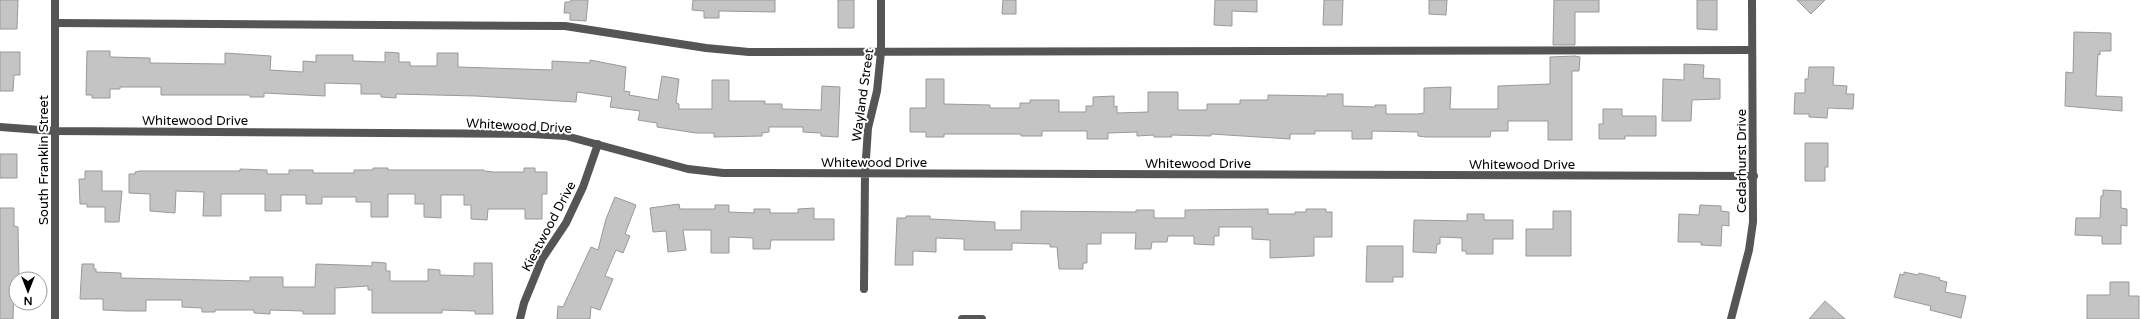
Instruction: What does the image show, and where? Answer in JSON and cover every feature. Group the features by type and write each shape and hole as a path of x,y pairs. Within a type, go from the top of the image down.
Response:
{"street":[{"name":"South Franklin Street","path":"55,0 55,319"},
{"name":"Wayland Street","path":"864,289 865,174 868,128 877,91 881,52 881,0"},
{"name":"Cedarhurst Drive","path":"1730,319 1749,250 1753,222 1754,176 1752,0"},
{"path":"55,23 565,26 706,48 749,52 1752,50"},
{"name":"Whitewood Drive","path":"0,127 54,131 531,134 566,136 688,169 723,173 1754,176"},
{"name":"Kiestwood Drive","path":"520,319 524,303 542,259 568,217 583,187 598,144"},
{"path":"962,319 982,319"}],"building":[{"path":"0,0 18,0 17,29 0,29"},
{"path":"571,0 588,0 586,21 570,20 570,13 564,13 565,2 570,2"},
{"path":"693,0 775,0 775,12 719,11 719,18 704,18 704,11 692,10"},
{"path":"838,0 854,0 854,28 838,28"},
{"path":"1003,0 1016,0 1016,14 1002,14"},
{"path":"1215,0 1257,0 1257,12 1232,11 1232,26 1214,25"},
{"path":"1324,0 1343,0 1342,25 1323,25"},
{"path":"1429,0 1447,0 1446,15 1429,14"},
{"path":"1554,0 1599,0 1599,12 1575,12 1575,45 1553,45"},
{"path":"1697,0 1717,0 1717,30 1697,29"},
{"path":"1797,0 1825,0 1811,14"},
{"path":"2074,32 2111,33 2111,51 2100,51 2100,55 2098,54 2096,96 2122,97 2122,111 2065,106 2066,72 2073,73"},
{"path":"87,51 110,51 110,57 150,58 150,63 225,64 225,53 271,56 270,70 303,72 303,61 316,62 316,55 353,55 353,61 385,62 385,52 399,53 399,62 410,62 410,66 437,66 437,53 458,53 458,67 552,70 552,61 590,63 590,60 626,67 624,91 630,92 629,95 658,100 662,76 679,79 676,103 679,104 679,109 712,109 712,80 729,80 729,101 765,101 765,104 782,104 782,109 821,110 822,86 840,87 838,137 821,136 821,133 803,132 803,127 769,127 769,132 762,133 762,136 714,137 714,133 696,133 657,127 657,123 638,120 640,111 610,107 612,97 577,92 576,102 476,96 396,94 396,98 381,97 381,94 361,94 361,84 325,83 325,96 264,93 264,97 250,97 250,95 161,95 161,87 120,87 120,89 110,89 110,98 92,98 92,95 86,95"},
{"path":"0,52 20,52 20,75 14,75 13,91 0,91"},
{"path":"1550,57 1580,57 1579,71 1572,71 1572,140 1548,140 1548,121 1508,121 1508,131 1491,131 1490,137 1426,137 1418,136 1418,132 1372,131 1372,139 1352,139 1352,131 1315,131 1315,134 1290,134 1290,139 1211,134 1211,136 1171,135 1172,137 1154,137 1154,135 1137,136 1137,132 1108,133 1108,139 1087,139 1087,131 1042,131 1042,136 1021,136 1021,134 944,134 944,137 926,137 926,132 910,132 910,108 926,108 926,79 944,79 944,104 990,105 990,108 1020,108 1020,103 1030,103 1030,100 1059,100 1059,112 1086,112 1086,106 1093,106 1093,97 1114,96 1114,107 1117,106 1117,113 1148,112 1148,92 1178,92 1178,110 1207,110 1207,104 1240,104 1240,100 1268,100 1268,95 1327,96 1327,94 1343,94 1343,106 1375,107 1375,105 1386,105 1386,114 1418,114 1424,113 1424,88 1451,87 1450,109 1498,109 1498,86 1550,84"},
{"path":"1684,64 1704,65 1703,78 1720,79 1720,99 1692,100 1691,121 1662,121 1663,79 1684,80"},
{"path":"1809,67 1834,67 1833,85 1847,86 1846,94 1854,94 1853,109 1828,108 1827,118 1809,117 1809,114 1794,114 1795,93 1805,93 1805,79 1808,79"},
{"path":"1603,109 1622,109 1622,116 1656,116 1656,136 1625,136 1625,139 1599,139 1599,124 1603,124"},
{"path":"1805,143 1828,143 1828,167 1825,167 1825,181 1805,181"},
{"path":"0,154 17,154 17,178 0,178"},
{"path":"373,168 388,168 388,170 484,170 494,172 524,172 524,168 535,168 535,172 547,172 547,194 542,194 542,219 525,219 525,209 488,209 487,220 471,219 471,205 464,205 464,195 441,195 441,218 424,217 424,204 415,204 415,194 388,194 388,217 371,217 371,202 356,202 356,197 322,197 322,204 306,204 306,195 281,195 281,211 265,211 265,194 221,194 221,216 203,216 204,192 176,191 175,213 150,211 150,194 129,193 129,174 135,174 135,172 140,171 240,171 240,169 267,170 267,174 289,174 289,170 313,170 313,173 354,173 354,170 373,170"},
{"path":"85,171 102,171 102,191 122,191 119,222 105,222 105,207 87,207 87,204 80,204 79,179 85,179"},
{"path":"2103,190 2121,191 2121,208 2127,209 2127,226 2121,225 2121,244 2102,244 2102,236 2075,235 2076,218 2100,218 2101,196 2103,196"},
{"path":"615,197 636,205 625,234 630,236 623,253 616,250 605,276 613,279 600,310 591,307 590,319 557,319 558,306 563,307 591,247 598,250 606,219"},
{"path":"679,204 680,209 715,209 715,205 729,205 729,212 754,213 754,209 770,209 770,213 798,213 798,209 814,208 814,219 834,219 834,240 771,240 770,249 753,249 753,238 729,237 729,253 711,253 711,230 683,230 686,250 668,252 666,231 653,232 650,208"},
{"path":"1700,205 1721,206 1721,211 1729,212 1729,226 1722,225 1721,246 1701,245 1701,242 1678,242 1679,214 1699,215"},
{"path":"0,208 14,208 14,226 18,227 19,271 8,271 8,311 13,311 13,319 0,319"},
{"path":"1268,209 1268,214 1295,214 1295,212 1306,212 1306,209 1326,209 1326,212 1332,212 1332,237 1314,237 1314,256 1270,258 1270,240 1252,239 1252,227 1219,227 1219,236 1214,236 1214,245 1194,244 1194,236 1168,236 1167,242 1152,242 1151,249 1135,249 1136,233 1101,233 1101,244 1087,244 1087,263 1083,263 1083,269 1059,269 1057,247 1050,247 1050,244 1012,243 1012,250 964,250 964,239 936,238 936,252 913,251 913,265 895,265 897,218 906,218 906,216 930,216 930,219 995,222 995,230 1021,230 1021,211 1136,212 1136,210 1154,210 1154,218 1185,218 1185,210"},
{"path":"1553,211 1571,211 1571,256 1526,256 1526,229 1553,229"},
{"path":"1467,214 1484,214 1484,220 1513,220 1513,239 1493,239 1493,254 1466,254 1466,251 1462,251 1462,238 1440,237 1440,244 1437,244 1436,253 1413,252 1414,220 1467,221"},
{"path":"1367,246 1403,246 1403,277 1393,277 1393,282 1366,282"},
{"path":"372,262 386,263 386,271 390,271 390,281 428,281 428,269 440,270 440,275 474,276 474,263 492,263 493,314 475,314 475,311 442,310 442,313 372,313 372,290 368,290 368,286 335,288 335,314 303,314 303,311 270,310 270,314 254,313 254,310 215,310 215,312 202,312 202,308 182,307 182,300 146,300 146,311 103,310 103,299 80,299 82,264 94,264 94,269 96,269 96,272 121,273 121,278 250,281 250,277 283,277 283,287 315,287 316,264 372,266"},
{"path":"1904,272 1918,275 1919,273 1940,278 1939,280 1947,282 1945,292 1966,296 1961,318 1930,310 1931,306 1894,297 1900,274 1904,275"},
{"path":"2110,282 2129,282 2129,296 2139,296 2139,319 2087,319 2087,295 2110,295"},
{"path":"1825,301 1845,319 1809,319"}]}
